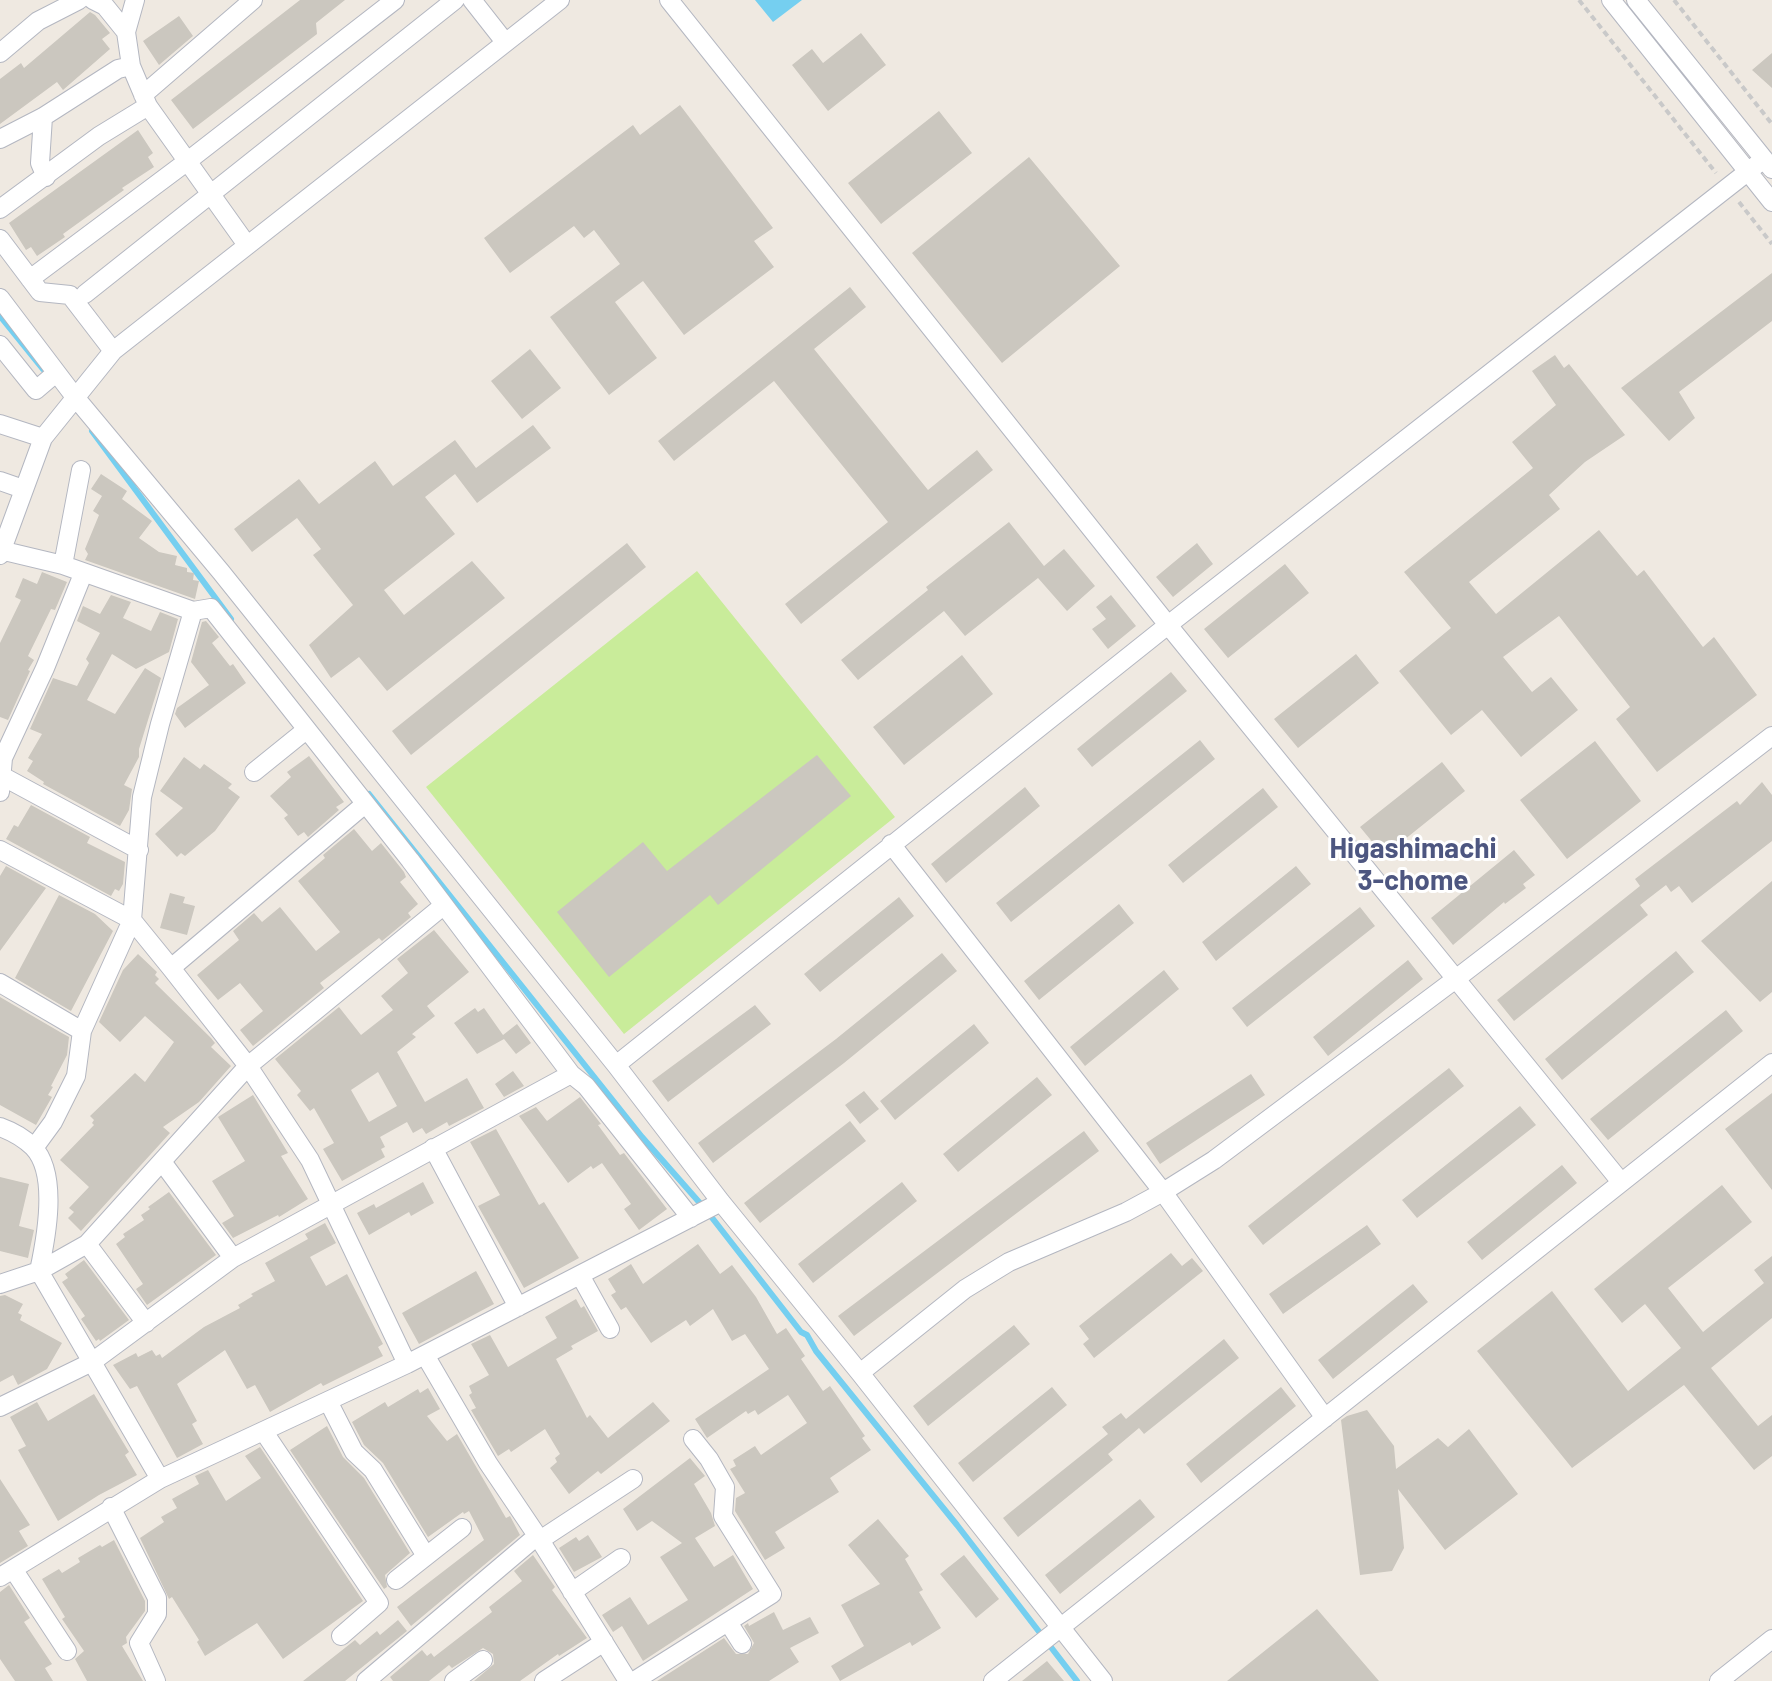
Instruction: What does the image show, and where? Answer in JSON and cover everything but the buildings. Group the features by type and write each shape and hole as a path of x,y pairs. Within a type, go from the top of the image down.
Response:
{"street":[{"path":"0,53 38,21 79,0"},
{"path":"93,0 105,6 126,32"},
{"path":"135,0 126,32 131,66 146,100 247,245"},
{"path":"0,209 146,100 253,0"},
{"path":"30,279 395,0"},
{"path":"85,294 455,0"},
{"path":"472,0 505,42"},
{"path":"560,0 113,351 43,438 1,552 63,565 193,611 211,608 410,860 571,1074 586,1086 691,1218"},
{"path":"669,0 1168,625 1621,1182"},
{"path":"1611,0 1772,202"},
{"path":"616,1065 1168,625 1749,171 1768,164 1636,0"},
{"path":"0,139 43,117 118,69 131,66"},
{"path":"43,117 40,163 46,177"},
{"path":"0,239 40,292 70,295 113,351"},
{"path":"0,298 75,397 221,572 616,1065 721,1202 1103,1681"},
{"path":"0,345 36,390 56,373"},
{"path":"0,424 43,438"},
{"path":"63,565 81,470"},
{"path":"0,481 23,489"},
{"path":"83,574 45,668 3,758 1,784 139,850"},
{"path":"34,1148 53,1122 76,1076 82,1031 132,920 142,797 193,611"},
{"path":"254,772 306,730"},
{"path":"860,1373 965,1289 1009,1262 1163,1192 1214,1160 1772,736"},
{"path":"171,968 365,804"},
{"path":"410,860 435,839"},
{"path":"891,844 1163,1192 1325,1418"},
{"path":"0,850 132,920 171,968 248,1066 310,1160 407,1364"},
{"path":"0,1284 39,1271 87,1244 248,1066 443,906"},
{"path":"0,983 82,1031"},
{"path":"993,1681 1772,1063"},
{"path":"0,1407 92,1362 233,1258 571,1074"},
{"path":"0,1127 34,1148 43,1166 48,1229 39,1271 160,1479"},
{"path":"433,1148 518,1307"},
{"path":"163,1163 233,1258"},
{"path":"67,1651 6,1573 160,1479 407,1364 721,1202"},
{"path":"87,1244 146,1323"},
{"path":"580,1275 610,1329"},
{"path":"425,1355 488,1463 631,1681 772,1594 723,1516 725,1487 693,1439"},
{"path":"328,1401 354,1452 373,1470 426,1556"},
{"path":"264,1432 379,1603 341,1636"},
{"path":"372,1679 538,1538 633,1479"},
{"path":"111,1507 157,1598 157,1614 139,1643 156,1681"},
{"path":"396,1580 462,1528"},
{"path":"572,1592 621,1558"},
{"path":"728,1622 742,1644"},
{"path":"1719,1681 1772,1639"},
{"path":"544,1681 604,1642"},
{"path":"454,1681 483,1660"}],"path":[{"path":"1579,0 1724,183"},
{"path":"1674,0 1772,124"},
{"path":"1733,196 1772,244"}],"green space":[{"path":"697,571 895,817 624,1034 426,787"}],"water":[{"path":"755,0 802,0 773,22"}],"waterway":[{"path":"0,316 43,369"},
{"path":"92,431 231,619"},
{"path":"369,794 642,1137 706,1210 801,1332 807,1335 816,1351 957,1525 1077,1681"}],"district":[{"name":"Higashimachi 3-chome","path":"1413,865"}]}
